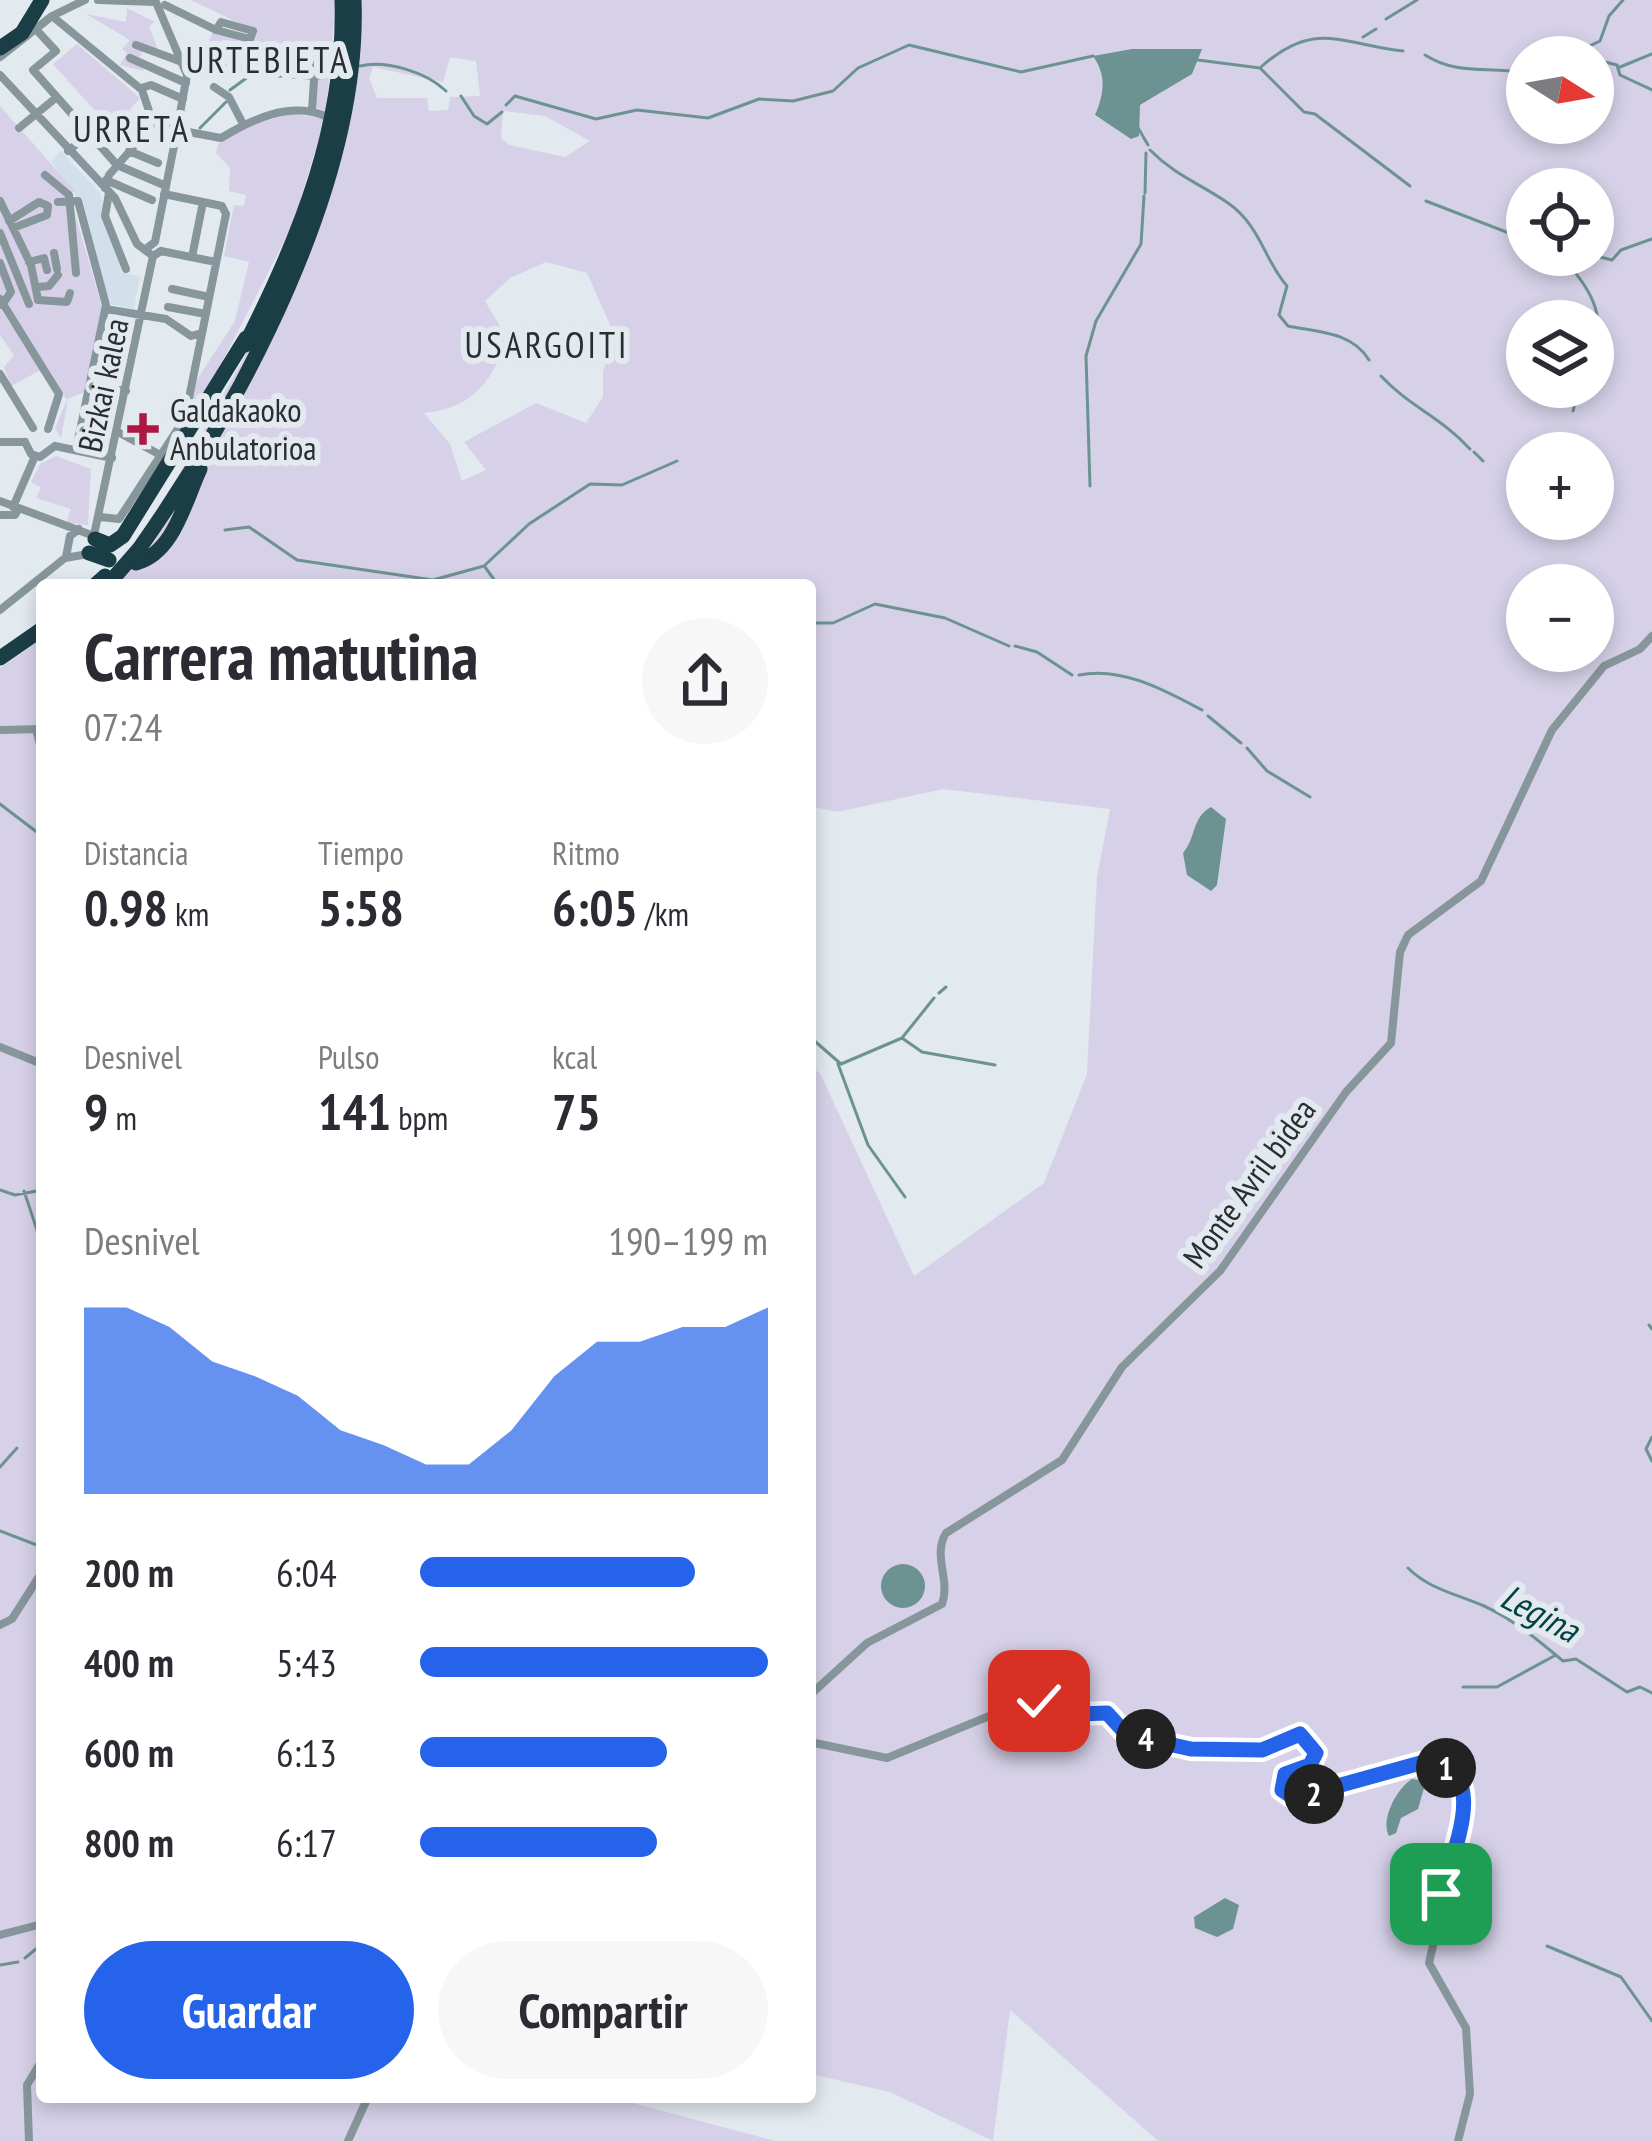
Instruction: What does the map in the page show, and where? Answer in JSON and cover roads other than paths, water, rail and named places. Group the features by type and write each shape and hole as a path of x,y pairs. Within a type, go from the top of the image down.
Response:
{"highway":[{"path":"0,49 33,25 40,0"},
{"path":"0,49 40,0"},
{"path":"134,553 157,554 170,535 261,326 326,149 341,64 342,0"},
{"path":"90,535 105,578 134,553 313,226 350,97 354,0"},
{"path":"90,535 110,545 123,536 261,326"},
{"path":"0,658 36,633"},
{"path":"0,668 36,644"}],"street":[{"path":"69,543 119,519 165,458 185,418 226,214 222,206 165,190 117,165 33,70 53,60 56,51 33,25 85,0"},
{"path":"98,0 158,2 216,31 250,39 253,31"},
{"name":"Bizkai kalea","path":"90,535 118,432 186,83 183,63 158,2"},
{"path":"52,16 141,88 155,122 221,138 242,122 312,110 325,116"},
{"path":"136,45 183,63 233,69 315,65 312,110"},
{"path":"130,58 186,83"},
{"path":"0,74 107,187 137,244 216,262"},
{"path":"141,88 151,85 183,99"},
{"path":"214,87 229,97 242,122"},
{"path":"19,128 52,100"},
{"path":"126,268 105,216 107,187 117,165 155,122"},
{"path":"68,151 89,134"},
{"path":"129,151 158,163"},
{"path":"45,176 80,204 105,309 76,450"},
{"path":"107,187 152,200"},
{"path":"11,224 39,202 51,209 70,199"},
{"path":"70,199 76,272"},
{"path":"0,201 24,239 38,286 34,302"},
{"path":"192,257 203,202"},
{"path":"0,232 34,302"},
{"path":"38,286 49,286 53,253"},
{"path":"29,262 44,258 54,271"},
{"path":"0,263 11,292 1,303 59,394 48,428 55,446"},
{"path":"172,289 209,297"},
{"path":"13,317 34,302 67,302 70,293"},
{"path":"168,307 206,314"},
{"path":"105,309 166,319 190,336 202,333"},
{"path":"94,436 121,311"},
{"path":"0,374 33,428"},
{"path":"88,392 104,388 126,392"},
{"path":"99,413 121,417"},
{"path":"33,428 48,428"},
{"path":"25,442 33,428"},
{"path":"118,432 165,458"},
{"path":"0,442 25,442"},
{"path":"25,442 35,456"},
{"path":"55,446 112,458"},
{"path":"35,456 49,454 55,446"},
{"path":"0,515 15,515 35,456"},
{"path":"0,502 52,525 90,535"},
{"path":"52,525 69,543"},
{"path":"69,543 90,535"},
{"path":"39,579 90,535"},
{"path":"65,558 69,543"},
{"path":"0,610 36,581"},
{"name":"Monte Avril bidea","path":"816,1690 867,1643 942,1604 943,1537 1062,1460 1122,1367 1220,1271 1346,1092 1391,1043 1400,952 1408,935 1481,881 1552,730 1604,666 1640,650 1652,636"},
{"path":"0,730 36,729"},
{"path":"0,1047 36,1062"},
{"path":"0,1625 12,1619 36,1581"},
{"path":"816,1743 887,1758 999,1712 1058,1699 1078,1714 1109,1714 1127,1735 1191,1749 1262,1750 1300,1734 1316,1753 1310,1765 1285,1774 1282,1790 1294,1798 1424,1762 1448,1769 1464,1788 1466,1804 1429,1963 1466,2028 1470,2094 1458,2141"},
{"path":"0,1935 36,1926"},
{"path":"29,2141 27,2085 36,2070"},
{"path":"348,2141 365,2103"}],"waterway":[{"path":"1386,19 1417,0"},
{"path":"1602,36 1609,16 1623,0"},
{"path":"1363,37 1376,29"},
{"path":"1261,67 1280,52 1313,39 1403,51"},
{"path":"506,105 515,96 596,119 637,110 708,118 759,99 793,101 833,91 858,68 909,45 1021,72 1093,56"},
{"path":"1620,67 1652,54"},
{"path":"1425,55 1451,66 1506,71"},
{"path":"1198,60 1260,68 1304,112 1315,114 1410,186"},
{"path":"1614,64 1620,75 1652,90"},
{"path":"360,66 406,69 446,91"},
{"path":"230,90 252,74 310,78"},
{"path":"319,78 330,75"},
{"path":"461,96 474,116 487,124 502,112"},
{"path":"200,128 226,102"},
{"path":"1137,126 1148,145"},
{"path":"1150,150 1248,222 1287,286 1279,315 1288,326 1343,338 1369,360"},
{"path":"1145,193 1146,153"},
{"path":"1090,486 1086,356 1096,321 1141,244 1144,196"},
{"path":"1426,201 1506,232"},
{"path":"1614,258 1621,250 1652,239"},
{"path":"1577,276 1592,300"},
{"path":"1381,376 1470,449"},
{"path":"1474,452 1483,461"},
{"path":"437,579 484,566 529,524 590,484 622,485 677,461"},
{"path":"225,530 249,527 297,560 426,579"},
{"path":"485,567 494,579"},
{"path":"816,623 833,623 875,604 945,618 1009,646"},
{"path":"1015,646 1037,652 1072,675"},
{"path":"1079,675 1127,677 1202,710"},
{"path":"1208,716 1241,743"},
{"path":"1247,748 1267,771 1310,797"},
{"path":"0,804 36,831"},
{"path":"939,993 946,987"},
{"path":"902,1038 934,998"},
{"path":"816,1042 841,1064 902,1038 922,1052 995,1065"},
{"path":"838,1064 868,1145 905,1197"},
{"path":"0,1190 15,1195 36,1191"},
{"path":"24,1191 36,1227"},
{"path":"1649,1325 1652,1329"},
{"path":"1652,1437 1646,1449 1652,1461"},
{"path":"0,1467 17,1448"},
{"path":"0,1531 36,1545"},
{"name":"Legina","path":"1408,1568 1434,1586 1505,1617 1563,1661 1576,1659 1627,1692 1640,1687 1652,1693"},
{"path":"1463,1687 1497,1687 1554,1656"},
{"path":"1547,1946 1621,1977 1652,2021"},
{"path":"25,1958 36,1949"},
{"path":"0,1965 18,1962"}],"place":[{"name":"Galdakaoko Anbulatorioa","path":"143,429"}],"district":[{"name":"URTEBIETA","path":"268,60"},
{"name":"URRETA","path":"132,129"},
{"name":"USARGOITI","path":"547,345"}]}
